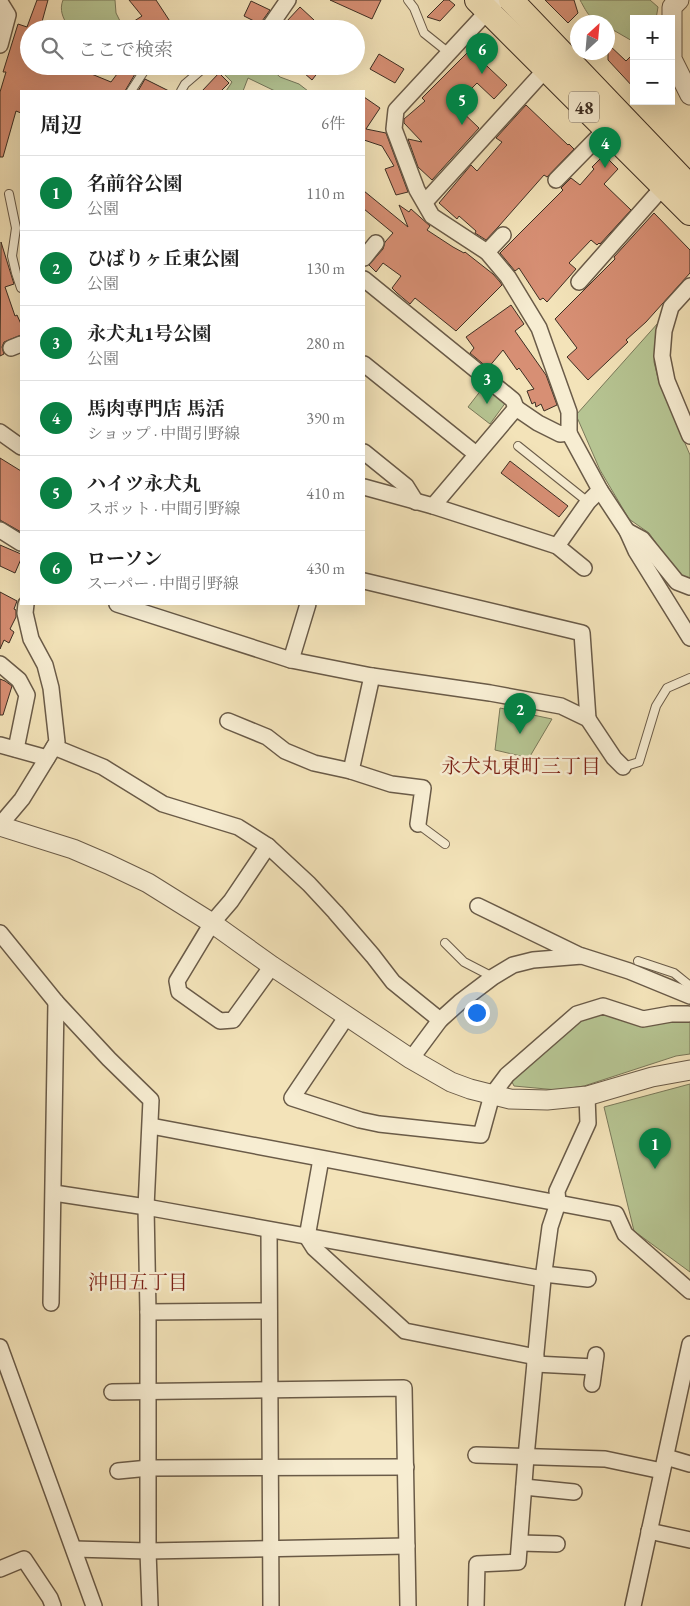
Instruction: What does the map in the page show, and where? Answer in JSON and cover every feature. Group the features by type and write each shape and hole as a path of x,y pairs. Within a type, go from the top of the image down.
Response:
{"main road":[{"name":"48","path":"511,0 690,187"},
{"name":"48","path":"488,3 546,69 690,213"}],"street":[{"path":"274,20 288,0"},
{"path":"679,0 672,7 672,59 690,95"},
{"path":"0,2 8,15 0,46"},
{"path":"488,3 449,53 396,110 394,129 418,190 432,216 487,252 508,277 539,328 569,412 568,433 600,490 627,531 636,551 690,638"},
{"path":"425,202 546,69"},
{"path":"556,180 606,129"},
{"path":"579,282 663,187"},
{"path":"487,252 503,235"},
{"path":"365,257 376,243"},
{"path":"365,280 513,400 516,408 538,423 560,434 568,433"},
{"path":"690,286 671,307 664,331 662,356 667,381 690,436"},
{"path":"365,365 476,454"},
{"path":"433,506 516,408"},
{"path":"0,432 20,446"},
{"path":"365,453 406,486 416,502"},
{"path":"365,487 433,506 557,546 584,568"},
{"path":"557,546 588,502 600,490"},
{"path":"0,530 20,542"},
{"path":"627,531 642,539 677,582 690,588"},
{"path":"365,581 582,633 588,719 622,767"},
{"path":"26,605 25,613 31,640 45,665 51,688 57,742 22,799 0,826 73,850 148,883 212,923 272,966 411,1059 451,1082 470,1089 510,1099 547,1100 587,1096 652,1077 690,1070"},
{"path":"120,605 291,660 372,676 490,693 561,706 588,719"},
{"path":"291,660 308,605"},
{"path":"0,664 18,680 27,695 16,749"},
{"path":"351,771 372,676"},
{"path":"228,721 267,737 285,751 314,763 351,771 391,784 423,788 418,824"},
{"path":"0,745 50,753 103,767 163,804 238,827 268,846 309,884 373,956 393,982 440,1020"},
{"path":"268,846 231,901 212,923 177,981 178,992 220,1021 233,1020 272,966"},
{"path":"478,906 582,956 629,971 690,996"},
{"path":"0,933 56,1002 109,1059 152,1100 146,1208 150,1606"},
{"path":"411,1059 440,1020 493,977 513,966 533,960 582,956"},
{"path":"51,1303 56,1002"},
{"path":"347,1016 292,1098 360,1120 379,1124 481,1135 492,1095 507,1075 577,1014 604,1006 643,1020 672,1014 688,1014"},
{"path":"476,1606 477,1564 518,1562 543,1277 550,1227 558,1203 557,1191 588,1123 587,1096"},
{"path":"151,1126 616,1214 625,1234 690,1291"},
{"path":"320,1159 307,1237 314,1248 405,1331 536,1360 595,1361 592,1384"},
{"path":"54,1193 543,1277 588,1279"},
{"path":"269,1230 271,1606"},
{"path":"148,1312 269,1310"},
{"path":"633,1606 664,1464 687,1375 690,1344"},
{"path":"0,1347 5,1378 74,1549 94,1606"},
{"path":"112,1392 404,1388 408,1606"},
{"path":"476,1456 526,1456 690,1464"},
{"path":"118,1471 149,1468 406,1467"},
{"path":"524,1488 574,1492"},
{"path":"649,1531 690,1540"},
{"path":"520,1543 557,1544"},
{"path":"74,1549 148,1551 407,1546"},
{"path":"0,1568 24,1559 50,1598 53,1606"}],"lane":[{"path":"408,0 414,8 424,32 449,53"},
{"path":"132,90 141,75"},
{"path":"182,90 185,84 196,75"},
{"path":"9,194 16,228 12,256 20,285"},
{"path":"518,446 588,502"},
{"path":"622,767 639,762 656,706 667,688 690,678"},
{"path":"418,824 445,844"},
{"path":"445,943 464,962 493,977"},
{"path":"638,961 674,973 690,986"}],"green space":[{"path":"63,0 115,0 116,13 120,20 65,20"},
{"path":"580,0 650,0 658,7 657,15 630,15 630,40 615,31 615,15 589,15"},
{"path":"225,75 278,75 299,84 307,90 273,90 248,78 243,90 227,90 232,82"},
{"path":"658,323 654,362 659,382 690,455 690,578 683,577 672,566 649,533 629,519 600,470 576,415"},
{"path":"485,385 506,402 490,424 468,407"},
{"path":"500,708 552,719 529,758 495,750"},
{"path":"600,1014 621,1017 641,1025 683,1019 690,1021 690,1054 676,1056 584,1086 557,1090 514,1086 511,1080 578,1022"},
{"path":"690,1084 690,1272 634,1231 604,1107"}],"building":[{"path":"37,0 48,0 42,20 30,20"},
{"path":"129,0 156,0 169,20 136,20 142,16"},
{"path":"330,0 381,0 372,19"},
{"path":"444,0 449,0 455,5 440,21 427,17"},
{"path":"545,0 574,0 578,13 570,15 568,23"},
{"path":"251,1 270,10 263,20 252,20 244,16"},
{"path":"300,7 314,20 288,20"},
{"path":"18,24 20,25 20,75 94,75 111,82 116,75 134,75 126,90 20,90 20,113 16,111 3,157 0,157 0,92 6,72 3,72"},
{"path":"470,50 507,85 494,99 477,83 455,105 479,128 432,180 418,167 408,139 422,142 404,123 404,119 425,101 422,98"},
{"path":"615,51 626,61 630,57 630,84 608,60 615,60"},
{"path":"379,54 404,69 395,83 370,69"},
{"path":"217,75 221,75 229,83 222,90 203,90"},
{"path":"306,75 316,75 312,80"},
{"path":"145,79 167,90 139,90"},
{"path":"365,98 380,108 366,129 386,133 408,192 396,195 385,169 394,166 382,146 365,140"},
{"path":"526,105 574,149 547,177 544,175 486,240 475,233 476,231 459,216 457,219 439,203 471,165 477,171 502,142 496,138"},
{"path":"604,155 618,169 604,184 631,210 600,244 597,245 591,240 569,263 576,269 547,302 543,298 540,300 519,268 515,271 500,253 563,190 561,188 571,178 580,185 594,169 592,167"},
{"path":"365,192 408,227 399,205 409,212 411,209 430,226 427,230 453,247 465,252 493,274 502,285 456,331 415,298 410,304 392,288 401,276 383,263 376,272 369,265 383,249 385,242 393,233 365,210"},
{"path":"654,213 690,250 690,273 646,322 626,340 628,342 588,380 567,357 577,348 555,319 615,259 614,257"},
{"path":"1,242 14,284 5,287 15,316 17,315 20,322 20,335 4,342 2,347 4,354 0,356"},
{"path":"511,305 524,324 515,331 546,375 557,405 544,411 541,404 536,407 535,402 532,404 527,391 534,389 503,350 488,368 470,353 474,348 466,337"},
{"path":"0,458 20,470 20,531 0,520"},
{"path":"510,461 568,506 559,517 501,473"},
{"path":"0,545 20,554 20,561 15,573 0,566"},
{"path":"0,592 17,601 14,609 16,610 16,617 10,629 14,632 9,643 4,640 0,649"},
{"path":"0,679 12,686 3,715 0,715"}],"place":[{"name":"ローソン","path":"482,74"},
{"name":"ハイツ永犬丸","path":"462,125"},
{"name":"馬肉専門店 馬活","path":"605,168"},
{"name":"永犬丸1号公園","path":"487,404"},
{"name":"ひばりヶ丘東公園","path":"520,734"},
{"name":"名前谷公園","path":"655,1169"}],"district":[{"name":"永犬丸東町三丁目","path":"521,766"},
{"name":"沖田五丁目","path":"138,1282"}]}
